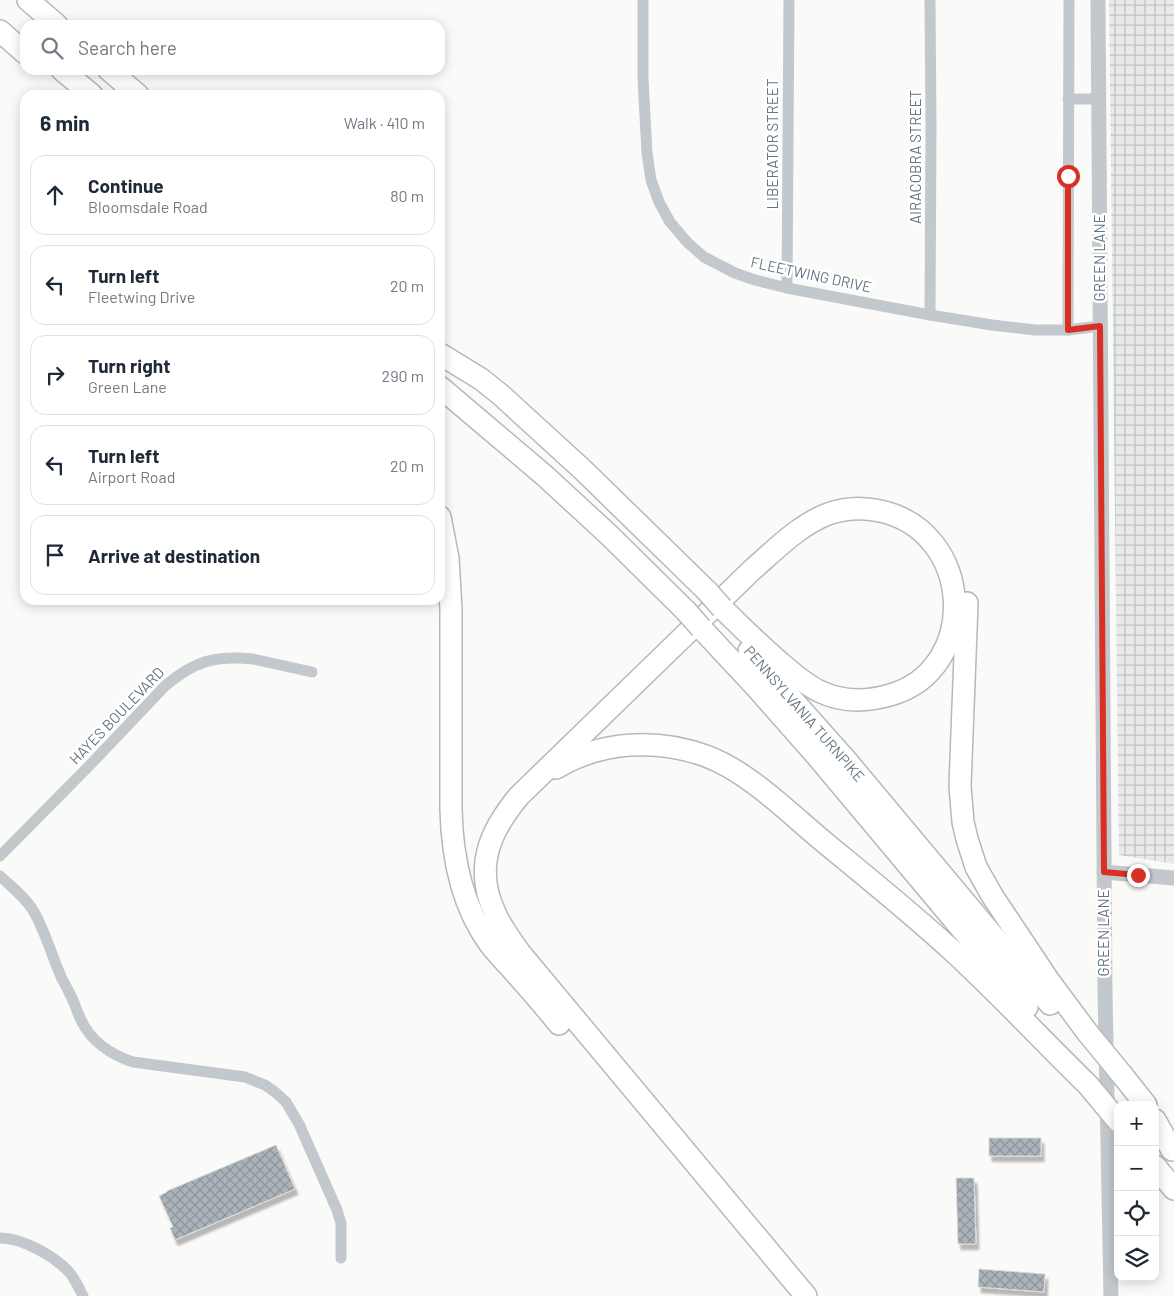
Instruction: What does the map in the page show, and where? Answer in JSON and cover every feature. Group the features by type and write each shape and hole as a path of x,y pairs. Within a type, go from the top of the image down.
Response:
{"highway":[{"path":"28,0 51,20"},
{"path":"0,17 20,35"},
{"path":"0,31 20,49"},
{"path":"51,75 68,90"},
{"path":"68,75 86,90"},
{"path":"115,75 132,90"},
{"name":"PENNSYLVANIA TURNPIKE","path":"445,358 590,489 645,543 713,617 755,657 1087,1040 1127,1091 1141,1101"},
{"name":"PENNSYLVANIA TURNPIKE","path":"445,391 551,482 609,535 697,600"},
{"path":"529,988 489,929 482,915 474,887 475,850 482,828 495,807 522,776 777,535 797,519 817,507 840,499 878,498 891,502 922,518 944,538 959,562 965,585 968,609 960,786 963,822 967,839 976,867 993,897 1087,1040"},
{"path":"697,600 713,617 768,651 793,674 818,691 832,696 857,700 895,693 917,682 935,664 951,633 955,609 953,584 946,562 933,543 915,527 895,516 862,508 829,514 819,518 786,541 752,570 535,781 519,796 495,829 486,865 485,877 490,901 495,914 510,939 806,1296"},
{"path":"445,543 451,592 452,834 456,862 464,893 480,928 489,944 529,988 673,1160 791,1296"},
{"name":"PENNSYLVANIA TURNPIKE","path":"713,617 756,687 846,790 1018,996 1114,1116"},
{"path":"535,781 560,766 583,756 622,746 651,745 679,748 720,762 734,770 774,800 936,936 1088,1085"},
{"path":"1159,1127 1173,1151"},
{"path":"1159,1135 1173,1151"},
{"path":"1159,1171 1173,1188"}],"street":[{"name":"FLEETWING DRIVE","path":"643,0 647,153 651,180 659,202 670,222 687,242 704,257 735,273 787,288 930,315 992,325 1050,331 1100,326"},
{"name":"LIBERATOR STREET","path":"787,288 789,0"},
{"name":"AIRACOBRA STREET","path":"930,0 930,315"},
{"path":"1068,330 1069,0"},
{"name":"GREEN LANE","path":"1098,0 1105,992 1111,1296"},
{"path":"1068,99 1099,99"},
{"name":"HAYES BOULEVARD","path":"0,856 165,686 191,667 216,659 243,658 312,672"},
{"path":"1104,872 1174,878"},
{"path":"0,876 25,899 34,911 81,1021 95,1040 110,1052 133,1062 245,1077 265,1085 286,1102 300,1124 337,1210 341,1223 342,1258"},
{"path":"0,1238 24,1243 53,1258 69,1272 79,1286 83,1296"}],"shaded area":[{"path":"1109,0 1174,0 1174,864 1119,855"}],"building":[{"path":"989,1138 1041,1138 1041,1156 989,1156"},
{"path":"276,1145 295,1189 175,1240 170,1228 173,1227 159,1196"},
{"path":"956,1178 974,1178 976,1244 958,1244"},
{"path":"979,1269 1045,1274 1044,1292 978,1287"}],"route":[{"path":"1068,176 1068,330 1100,326 1104,872 1138,875"}]}
